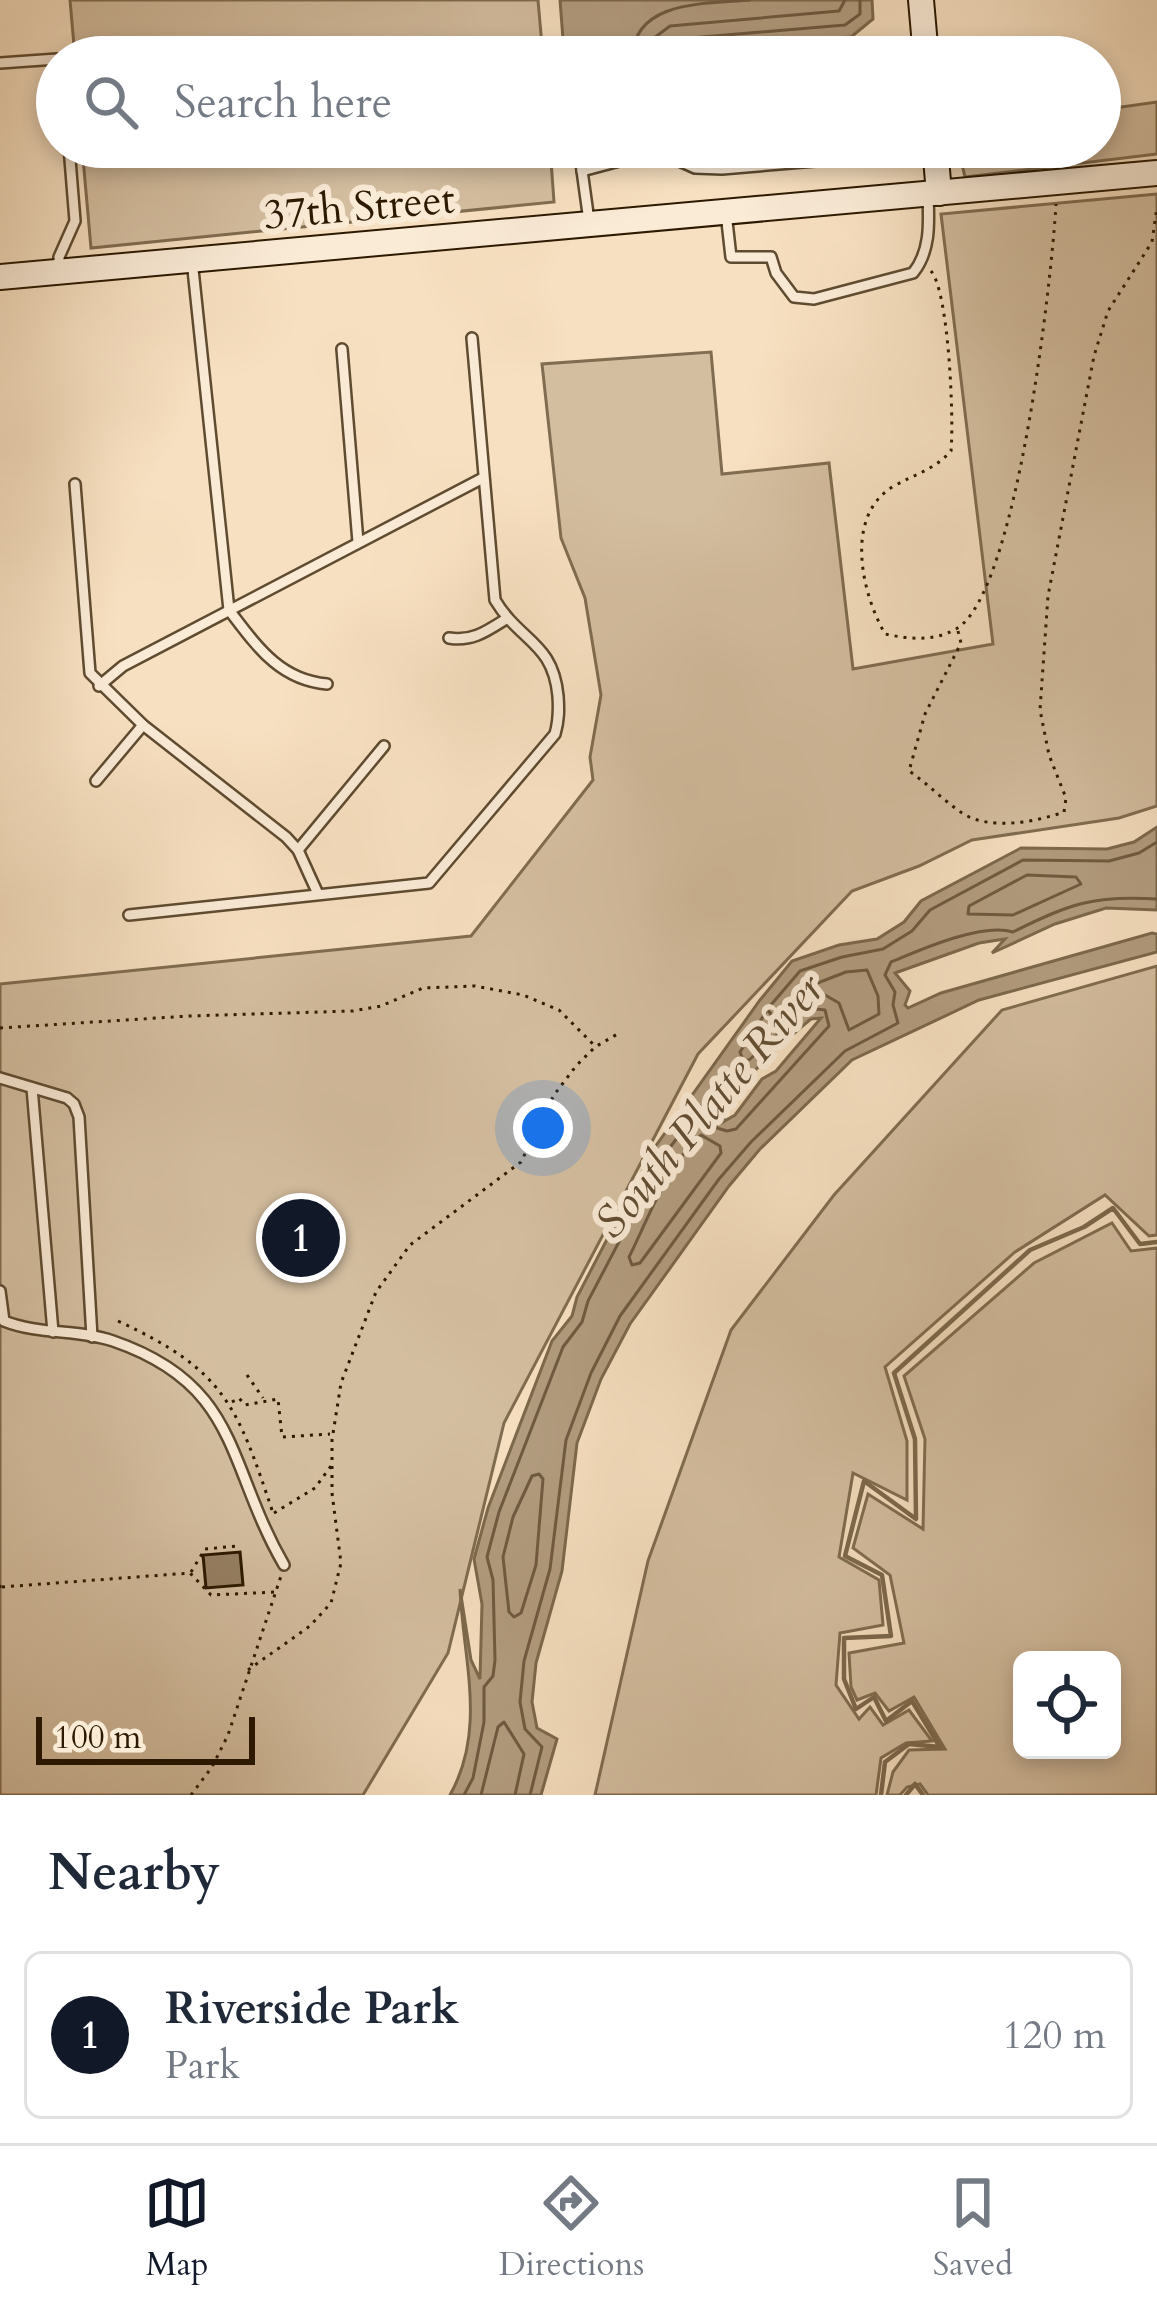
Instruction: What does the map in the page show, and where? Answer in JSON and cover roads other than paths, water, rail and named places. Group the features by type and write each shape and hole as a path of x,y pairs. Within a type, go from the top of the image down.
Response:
{"main road":[{"path":"921,0 924,36"},
{"path":"934,194 935,168"},
{"name":"37th Street","path":"0,278 1157,173"}],"lane":[{"path":"0,63 36,60"},
{"path":"59,272 59,257 76,221 71,168"},
{"path":"581,168 590,226"},
{"path":"582,171 593,168"},
{"path":"695,168 734,168"},
{"path":"726,213 731,257 771,257 776,273 794,297 814,299 913,273 922,261 934,194"},
{"path":"191,260 229,610 273,662 305,682 327,684"},
{"path":"129,915 429,883 555,734 560,720 552,660 506,619 495,600 472,338"},
{"path":"342,349 358,542"},
{"path":"99,686 123,667 483,478"},
{"path":"74,484 90,673 143,725 298,850 318,894"},
{"path":"449,638 479,636 506,619"},
{"path":"96,781 143,725"},
{"path":"298,850 384,746"},
{"path":"0,1078 67,1098 79,1117 92,1337"},
{"path":"32,1088 53,1332"},
{"path":"0,1291 4,1321 108,1339 164,1361 202,1395 230,1436 258,1521 284,1565"}],"water":[{"path":"560,0 872,0 873,19 852,36 563,36"},
{"name":"South Platte River","path":"1157,827 1157,910 1106,908 1055,924 992,953 1005,939 979,943 895,973 910,991 908,1008 941,993 1152,933 1157,934 1157,952 979,1000 852,1060 760,1149 729,1186 630,1324 601,1379 577,1443 562,1571 536,1663 532,1702 537,1728 557,1739 541,1795 450,1795 468,1745 470,1720 460,1589 471,1660 480,1679 482,1604 474,1559 488,1508 552,1341 572,1316 577,1297 655,1147 760,1000 792,961 839,945 877,939 904,922 921,901 1021,848 1107,849 1134,842","holes":["821,1018 776,1071 762,1079 735,1115 723,1122 738,1092 760,1065 811,1019"]}],"waterway":[{"path":"881,1795 885,1762 909,1744 940,1747 912,1701 886,1721 874,1697 856,1709 844,1679 844,1638 891,1636 882,1575 845,1556 864,1481 916,1519 915,1439 894,1373 1030,1250 1084,1227 1113,1208 1140,1244 1157,1242"},
{"path":"906,1795 915,1784 923,1795"}],"place":[{"name":"Riverside Park","path":"301,1238"}]}
